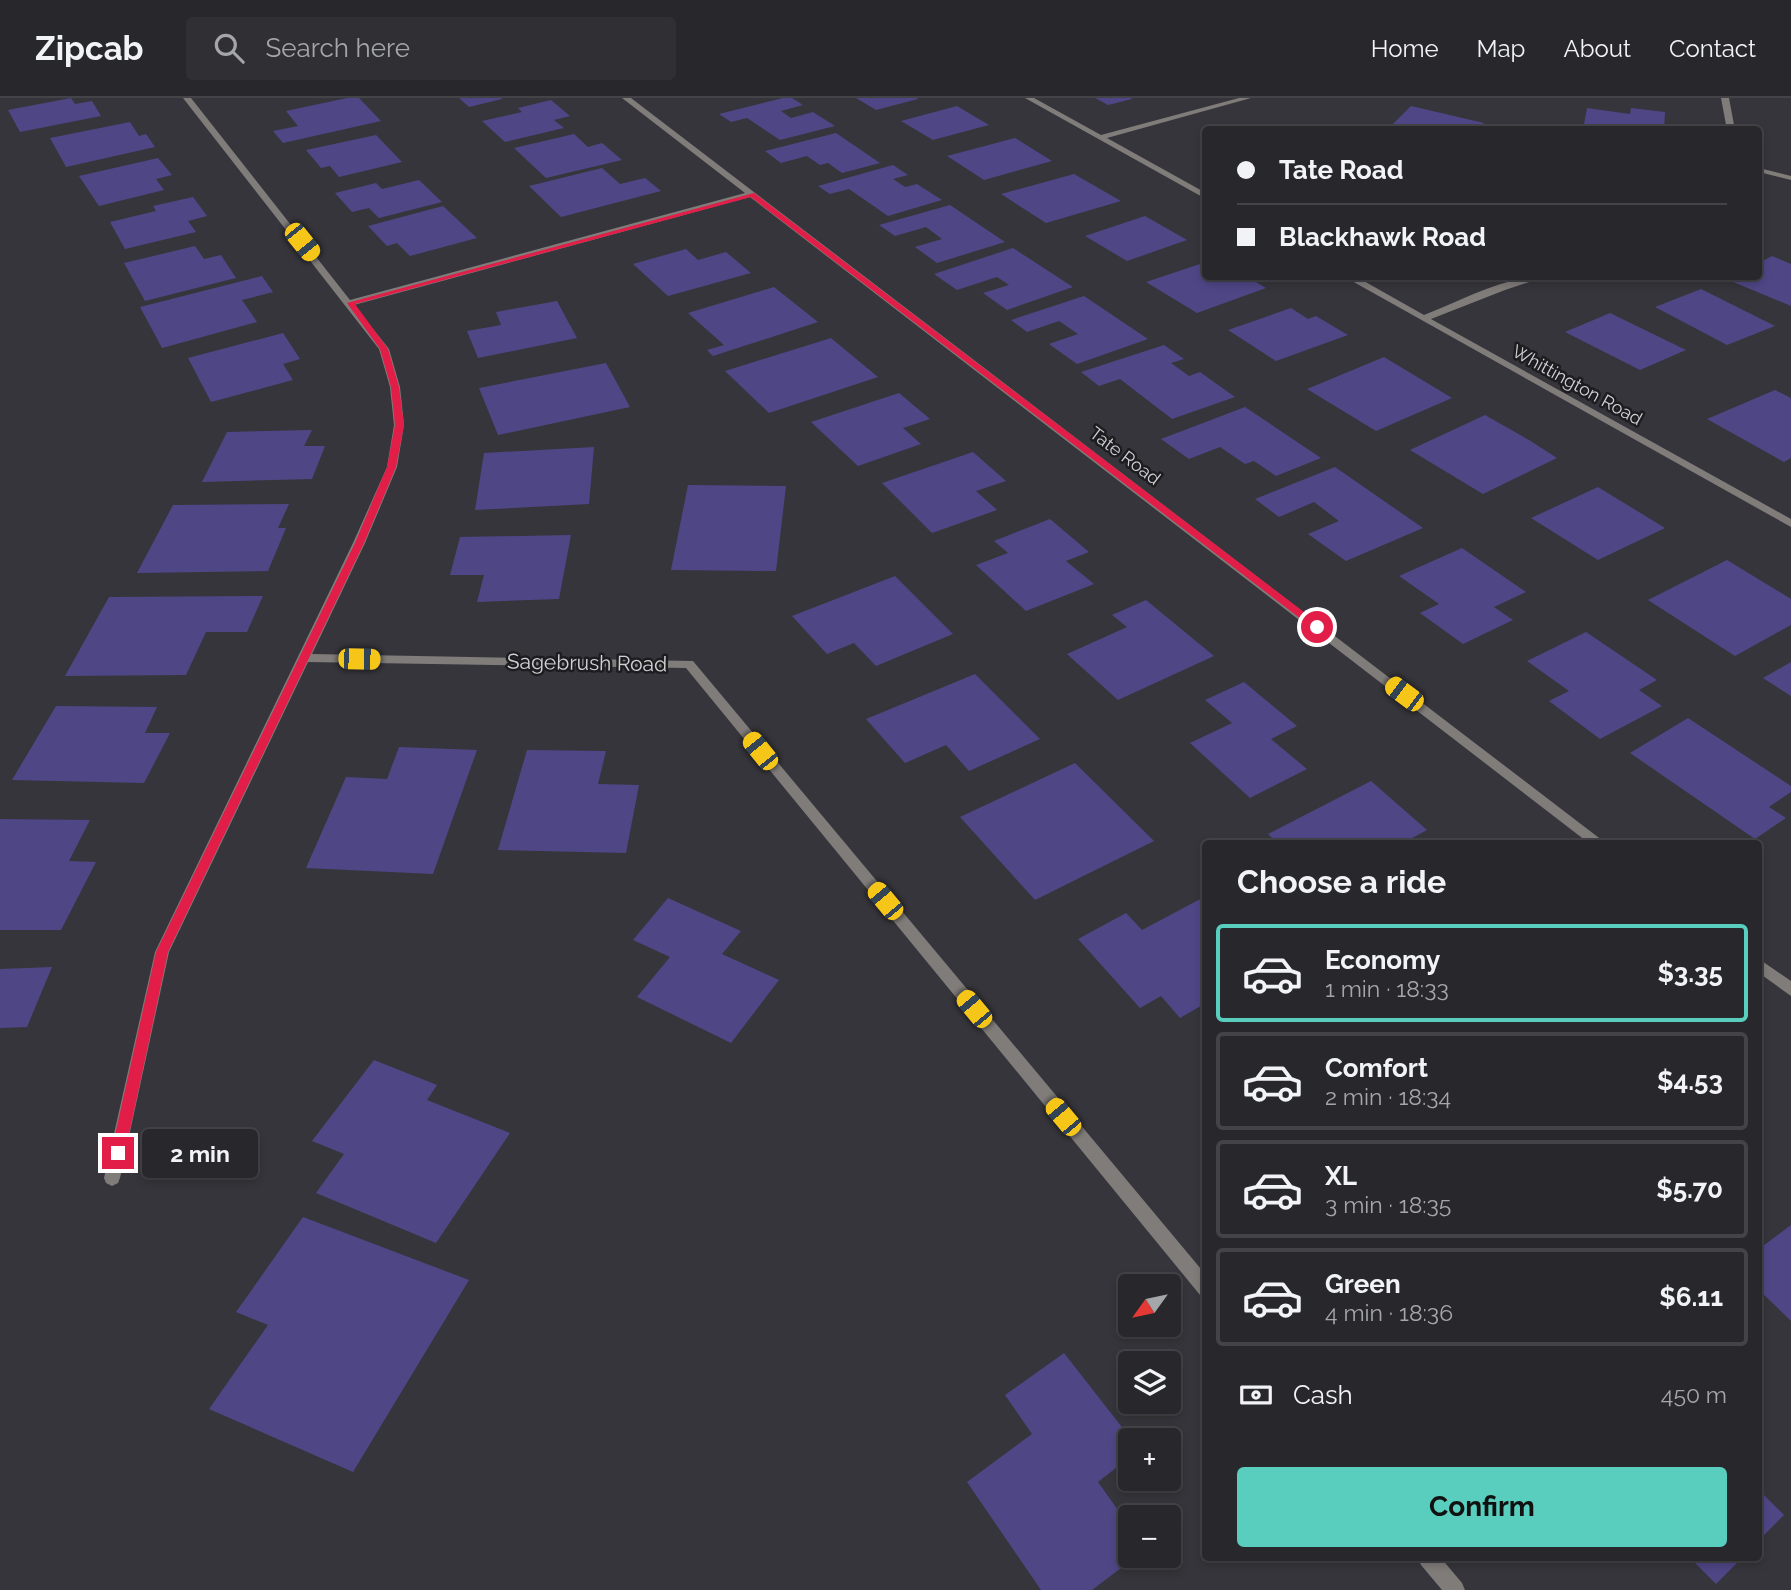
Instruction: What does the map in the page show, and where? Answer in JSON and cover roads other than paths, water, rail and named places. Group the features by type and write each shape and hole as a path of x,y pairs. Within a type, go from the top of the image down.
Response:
{"street":[{"path":"112,1178 162,952 359,543 392,467 400,425 395,387 384,349 187,98"},
{"name":"Tate Road","path":"626,98 1595,840"},
{"path":"1029,98 1202,195"},
{"path":"1100,138 1247,98"},
{"path":"1725,98 1730,126"},
{"path":"1762,171 1791,178"},
{"path":"350,303 752,194"},
{"name":"Whittington Road","path":"1354,280 1791,524"},
{"path":"1423,319 1529,280"},
{"name":"Sagebrush Road","path":"304,658 688,664 1202,1284"},
{"path":"1762,967 1791,990"},
{"path":"1431,1561 1455,1590"}]}
